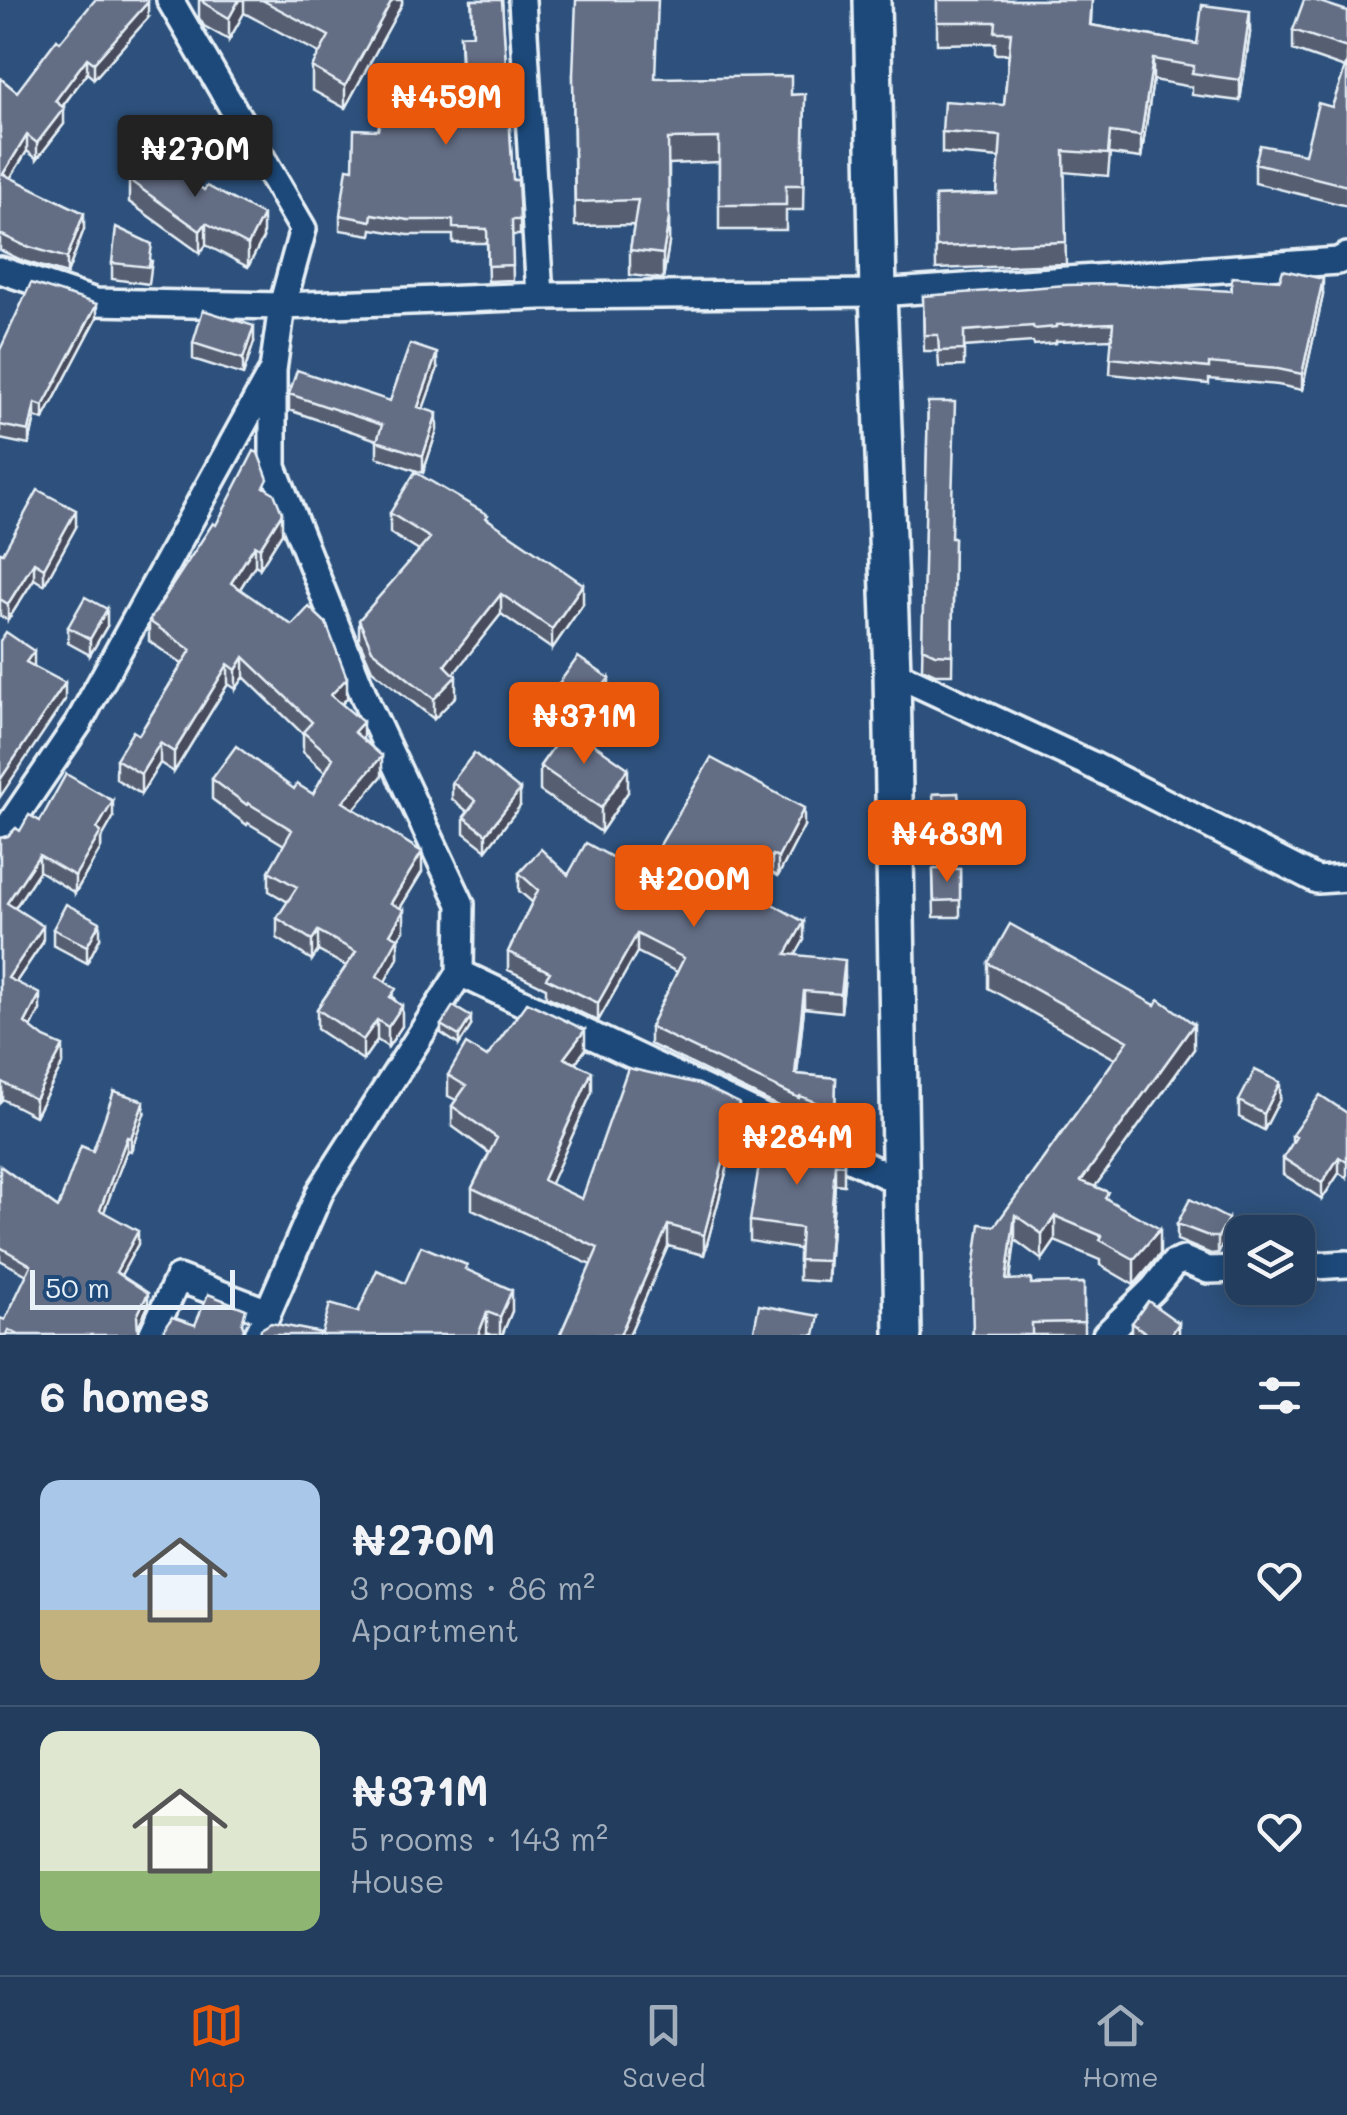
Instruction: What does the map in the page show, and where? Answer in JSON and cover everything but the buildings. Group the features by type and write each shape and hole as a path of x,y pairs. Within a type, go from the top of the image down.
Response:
{"street":[{"path":"152,1335 178,1278 263,1323 321,1190 460,973 461,904 368,706 273,467 273,370 282,306 303,229 170,0"},
{"path":"522,0 540,296"},
{"path":"872,0 892,672 903,1335"},
{"path":"0,270 96,302 282,306 540,296 878,293 1344,259"},
{"path":"0,839 78,724 273,370"},
{"path":"892,672 1090,764 1317,880 1347,878"},
{"path":"460,973 902,1183"},
{"path":"1106,1335 1173,1264 1184,1260 1208,1270 1225,1270"},
{"path":"1315,1266 1347,1264"}]}
